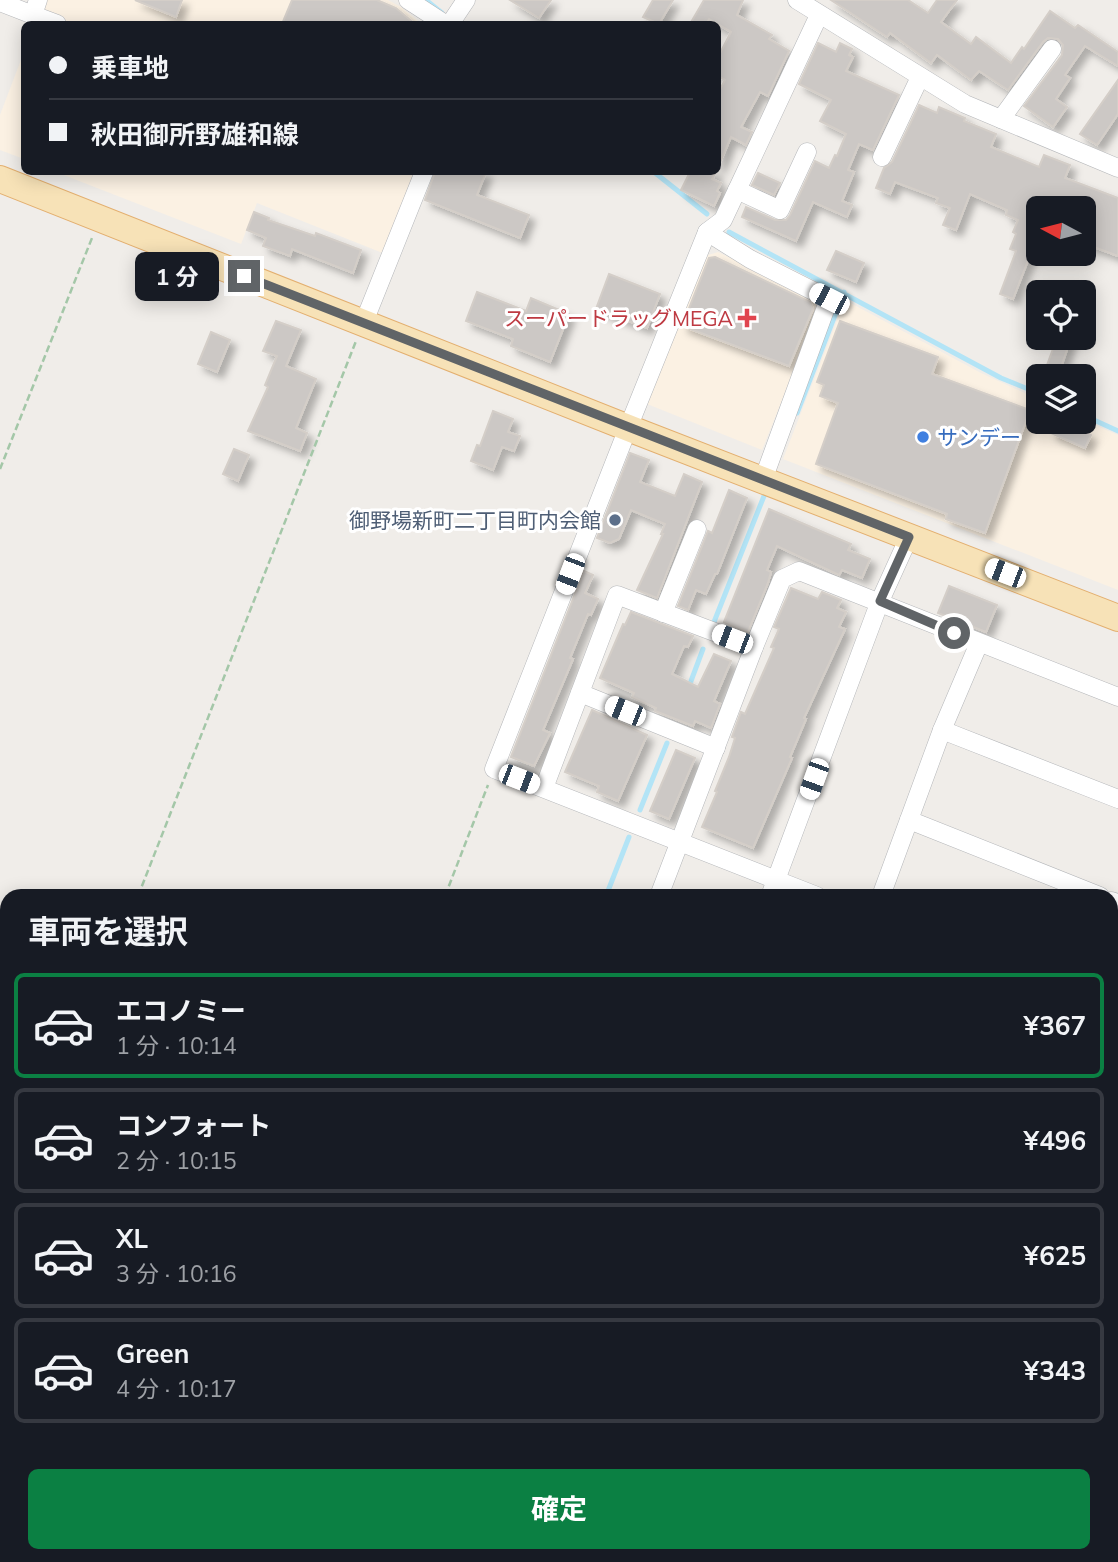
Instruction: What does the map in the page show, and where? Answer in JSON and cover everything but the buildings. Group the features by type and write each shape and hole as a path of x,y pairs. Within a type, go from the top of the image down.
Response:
{"main road":[{"path":"0,179 628,428 1118,618"}],"street":[{"path":"408,0 443,21"},
{"path":"450,21 466,0"},
{"path":"0,2 36,8 53,21"},
{"path":"909,537 880,601 773,888 681,842 494,769 707,232 723,220 737,190 808,5 965,104 1118,168"},
{"path":"1001,119 1052,49"},
{"path":"881,157 920,77"},
{"path":"737,190 780,210 807,152"},
{"path":"364,322 423,175"},
{"path":"707,232 750,259 829,299 763,480"},
{"path":"663,613 697,529"},
{"path":"662,889 782,579 799,571 1118,697"},
{"path":"544,788 617,595 754,647"},
{"path":"884,889 942,730 979,643"},
{"path":"580,693 716,748"},
{"path":"942,730 1118,799"},
{"path":"909,820 1082,889"}],"path":[{"path":"0,469 99,220"},
{"path":"141,889 364,322"},
{"path":"448,889 494,769"}],"shaded area":[{"path":"45,0 388,0 418,21 36,21"},
{"path":"21,60 21,158 0,150 0,115"},
{"path":"64,175 416,175 385,254 257,203 241,244"},
{"path":"718,252 814,299 818,311 762,450 647,404 705,256"},
{"path":"845,300 981,373 1026,394 1026,434 1096,434 1096,426 1118,435 1118,590 783,459"}],"waterway":[{"path":"426,0 442,13"},
{"path":"658,175 707,214"},
{"path":"729,232 1001,378 1026,388"},
{"path":"797,413 844,292"},
{"path":"1096,421 1118,431"},
{"path":"714,622 764,496"},
{"path":"688,689 703,649"},
{"path":"640,810 667,743"},
{"path":"609,889 629,837"}],"place":[{"name":"スーパードラッグMEGA","path":"747,318"},
{"name":"サンデー","path":"923,437"},
{"name":"御野場新町二丁目町内会館","path":"615,520"}],"route":[{"path":"244,276 909,537 880,601 954,633"}]}
